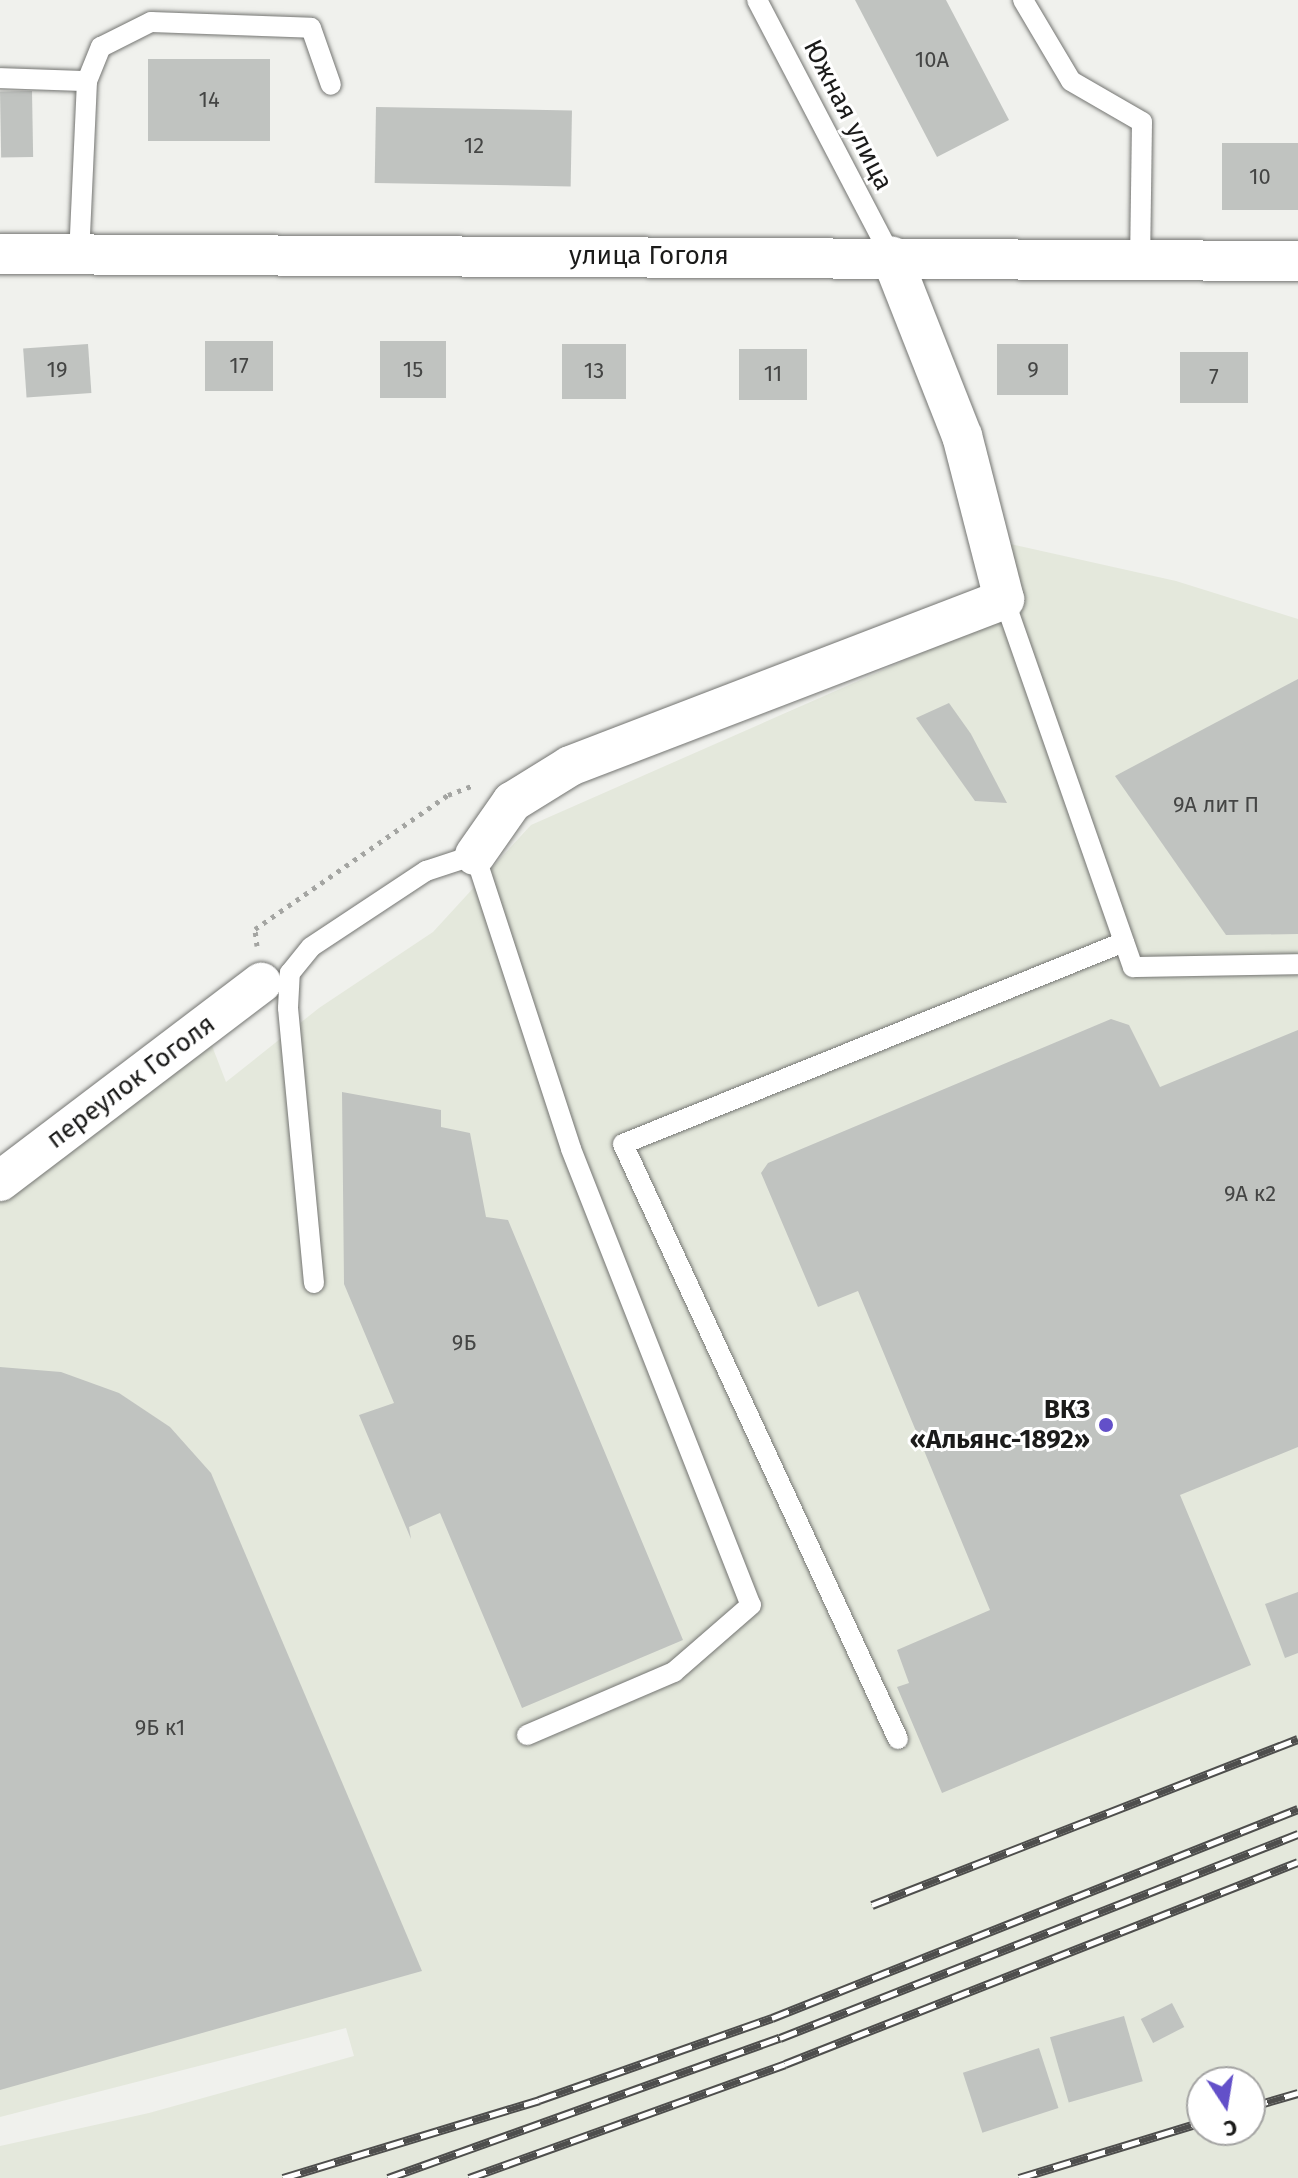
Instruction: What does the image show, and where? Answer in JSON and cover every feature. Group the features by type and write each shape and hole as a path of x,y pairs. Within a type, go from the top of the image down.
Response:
{"street":[{"name":"улица Гоголя","path":"0,254 891,256 1298,261"},
{"path":"475,855 512,802 570,766 1004,599 962,436 891,256"},
{"name":"переулок Гоголя","path":"0,1181 261,983"}],"lane":[{"name":"Южная улица","path":"757,0 891,256"},
{"path":"1023,0 1071,81 1142,122 1140,259"},
{"path":"79,255 87,81 101,47 151,22 311,28 331,85"},
{"path":"0,78 87,81"},
{"path":"1004,599 1133,967 1298,964"},
{"path":"314,1283 288,1008 290,973 311,947 426,871 475,855 571,1149 751,1605 674,1672 527,1735"},
{"path":"898,1739 623,1144 1124,942"}],"path":[{"path":"261,983 255,929 448,795 488,780"}],"shaded area":[{"path":"1006,543 1176,581 1298,619 1298,2178 0,2178 0,2146 149,2113 354,2056 346,2028 0,2117 0,1196 202,1020 226,1082 319,1008 433,932 531,825 1024,608"}],"building":[{"path":"855,0 946,0 1009,120 937,157"},
{"path":"148,59 270,59 270,141 148,141"},
{"path":"32,91 33,157 1,158 0,92"},
{"path":"376,107 572,110 571,186 375,183"},
{"path":"1222,143 1298,143 1298,210 1222,210"},
{"path":"205,341 273,341 273,391 205,391"},
{"path":"380,341 446,341 446,398 380,398"},
{"path":"88,344 91,393 27,397 23,349"},
{"path":"562,344 626,344 626,399 562,399"},
{"path":"997,344 1068,344 1068,395 997,395"},
{"path":"739,349 807,349 807,400 739,400"},
{"path":"1180,352 1248,352 1248,403 1180,403"},
{"path":"1298,679 1298,934 1226,935 1115,776"},
{"path":"949,703 971,734 1007,803 975,801 916,718"},
{"name":"ВКЗ «Альянс-1892»","path":"1111,1019 1129,1025 1160,1087 1298,1030 1298,1447 1180,1495 1251,1665 942,1793 897,1687 909,1683 897,1650 990,1610 858,1291 818,1307 761,1173 768,1163"},
{"path":"342,1092 441,1110 441,1127 470,1133 486,1217 508,1220 683,1640 522,1708 440,1513 409,1527 411,1539 359,1415 394,1403 344,1284"},
{"path":"0,1367 61,1372 119,1393 170,1427 211,1473 422,1971 0,2090"},
{"path":"1298,1592 1298,1653 1285,1658 1265,1604"},
{"path":"1172,2003 1184,2027 1153,2043 1141,2019"},
{"path":"1124,2016 1143,2081 1069,2103 1050,2037"},
{"path":"1039,2048 1058,2108 982,2133 963,2073"}],"railway":[{"path":"872,1905 1298,1739"},
{"path":"283,2178 539,2100 772,2018 1298,1809"},
{"path":"388,2178 780,2038 1298,1834"},
{"path":"469,2178 785,2064 1298,1862"},
{"path":"1266,2102 1298,2093"},
{"path":"1019,2178 1186,2127"}],"place":[{"name":"ВКЗ «Альянс-1892»","path":"1106,1425"}]}
